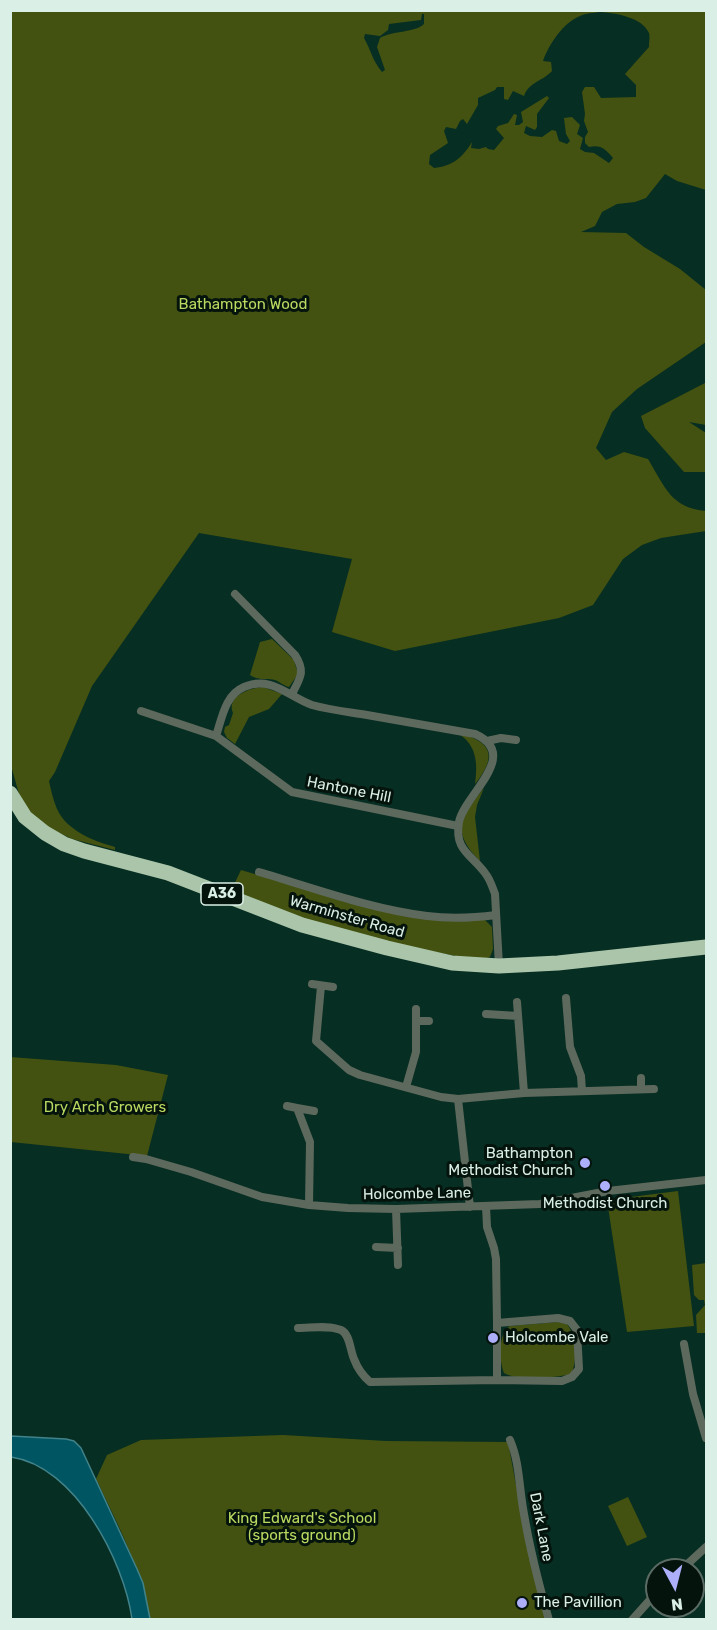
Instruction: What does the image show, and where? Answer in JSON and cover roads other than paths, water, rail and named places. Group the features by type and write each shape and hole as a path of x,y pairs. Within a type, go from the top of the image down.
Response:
{"highway":[{"name":"Warminster Road","path":"10,793 25,817 64,844 168,873 312,928 452,963 499,966 618,957 706,947"}],"street":[{"path":"235,594 300,662 301,675 292,694"},
{"path":"216,736 229,699 235,692 255,683 279,687 313,705 475,734 487,741 491,747 492,767 461,813 458,826 460,845 484,870 495,894 499,966"},
{"name":"Hantone Hill","path":"141,711 216,736 292,792 458,826"},
{"path":"487,741 501,738 516,740"},
{"path":"259,872 373,906 427,916 461,919 496,915"},
{"path":"312,984 333,987"},
{"path":"321,986 316,1041 349,1070 441,1097 458,1099 524,1093 654,1089"},
{"path":"566,998 572,1024 570,1047 581,1076 582,1091"},
{"path":"517,1002 524,1093"},
{"path":"406,1087 416,1052 416,1009"},
{"path":"486,1014 518,1016"},
{"path":"416,1021 429,1021"},
{"path":"641,1078 641,1089"},
{"path":"458,1099 470,1207"},
{"path":"309,1205 310,1142 292,1107 314,1111"},
{"name":"Holcombe Lane","path":"133,1157 190,1172 248,1193 309,1205 396,1209 546,1204 608,1191 706,1180"},
{"path":"486,1206 487,1227 496,1259 496,1380"},
{"path":"396,1209 398,1265"},
{"path":"376,1247 398,1248"},
{"path":"298,1328 343,1331 347,1335 354,1360 364,1377 370,1382 562,1381 572,1377 579,1369 577,1330 570,1321 558,1318 497,1323"},
{"path":"684,1344 693,1394 706,1438"},
{"name":"Dark Lane","path":"510,1440 518,1465 524,1516 549,1620"},
{"path":"694,1558 706,1547"},
{"path":"632,1620 645,1605"}],"water":[{"path":"11,1436 66,1439 74,1441 81,1448 143,1583 150,1619 132,1619 119,1570 92,1520 75,1497 56,1478 34,1464 11,1457"}],"place":[{"name":"Bathampton Methodist Church","path":"585,1163"},
{"name":"Methodist Church","path":"605,1186"},
{"name":"Holcombe Vale","path":"493,1338"},
{"name":"The Pavillion","path":"522,1603"}],"park label":[{"name":"Bathampton Wood","path":"243,305"},
{"name":"Dry Arch Growers","path":"105,1108"},
{"name":"King Edward's School (sports ground)","path":"302,1528"}]}
